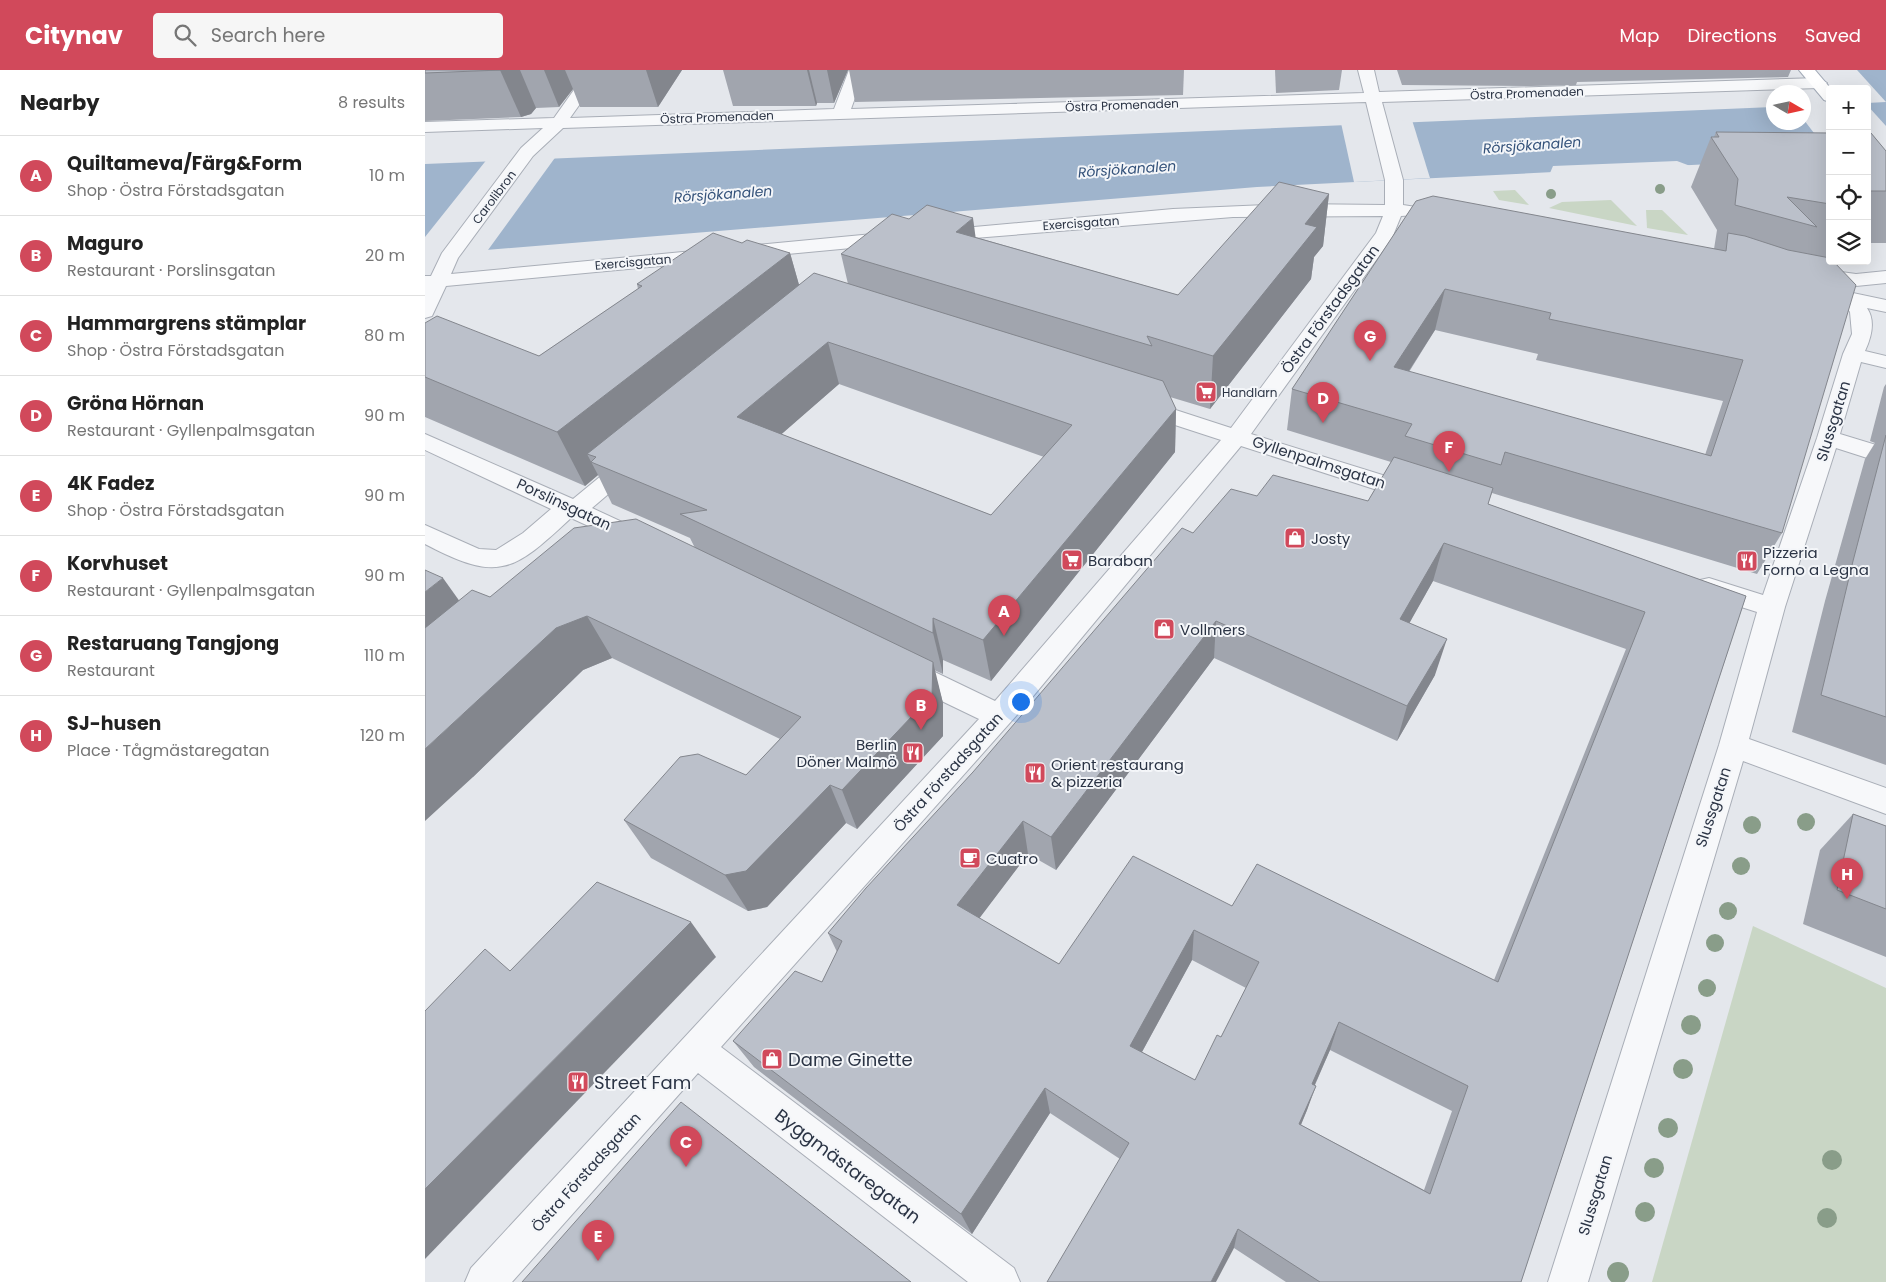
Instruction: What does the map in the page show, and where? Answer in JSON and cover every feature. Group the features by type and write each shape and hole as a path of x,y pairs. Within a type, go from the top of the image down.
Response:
{"main road":[{"path":"1807,70 1826,92"}],"street":[{"name":"Carolibron","path":"432,281 527,152 559,122 596,70"},
{"path":"841,113 857,70"},
{"path":"1366,70 1377,120 1394,180 1394,210"},
{"name":"Östra Promenaden","path":"425,127 1372,98 1615,83 1819,84"},
{"name":"Exercisgatan","path":"432,281 916,237 1234,213 1394,210 1429,212"},
{"name":"Östra Förstadsgatan","path":"485,1282 999,716 1237,436 1385,234 1394,210"},
{"path":"1886,277 1856,280 1798,280 1851,299 1886,306"},
{"path":"425,312 432,281"},
{"path":"1851,299 1860,312 1858,344 1886,362"},
{"name":"Slussgatan","path":"1568,1282 1733,745 1772,607 1858,344"},
{"name":"Gyllenpalmsgatan","path":"1117,398 1434,499"},
{"path":"1828,438 1886,456"},
{"name":"Porslinsgatan","path":"425,441 573,507 660,550"},
{"path":"425,534 479,558 492,561 509,555 650,447"},
{"path":"585,544 607,524"},
{"path":"1688,580 1772,607"},
{"path":"883,659 999,716"},
{"path":"1733,745 1886,801"},
{"name":"Byggmästaregatan","path":"696,1050 1000,1282"}],"green space":[{"path":"1515,190 1529,205 1499,200 1493,191"},
{"path":"1611,200 1637,226 1549,208 1562,202"},
{"path":"1646,210 1662,210 1688,235 1647,228"},
{"path":"1753,926 1886,988 1886,1282 1652,1282"}],"water":[{"path":"1857,70 1886,70 1886,102 1871,85"},
{"path":"1886,102 1886,156 1871,156 1871,103"},
{"name":"Rörsjökanalen","path":"1766,107 1766,130 1811,130 1811,120 1826,150 1826,158 1257,187 425,255 425,164"}],"pier":[{"path":"1826,102 1826,149 1811,129 1811,103"},
{"path":"1871,109 1886,126 1886,158 1871,159"},
{"path":"1412,120 1430,178 1354,182 1341,123"},
{"path":"557,155 488,250 489,252 425,257 425,237 488,158"},
{"path":"1677,161 1693,167 1550,173 1553,166"}],"building":[{"path":"425,70 501,70 425,73"},
{"path":"1716,132 1826,133 1826,203 1787,197 1817,227 1735,205 1738,179 1711,137 1719,137"},
{"path":"1871,133 1886,151 1886,191 1871,191"},
{"path":"1279,182 1329,194 1305,224 1317,227 1213,356 1147,336 1152,346 841,254 892,214 909,219 927,205 973,218 956,232 1178,295"},
{"path":"1433,196 1726,251 1728,233 1745,236 1788,250 1826,257 1826,265 1837,265 1856,285 1782,533 1505,452 1501,465 1405,436 1412,424 1292,389 1416,201","holes":["1445,289 1551,313 1549,319 1743,360 1711,456 1394,367"]},
{"path":"713,233 742,243 747,240 790,253 557,432 425,377 425,323 437,316 539,356 642,286 637,284"},
{"path":"814,273 1163,381 1176,409 983,640 933,618 933,633 680,514 707,510 591,462 596,457 587,454","holes":["828,342 1072,425 991,515 737,417"]},
{"path":"1886,435 1886,717 1821,695"},
{"path":"1394,457 1493,488 1488,504 1746,596 1521,1282 1320,1282 1238,1229 1211,1282 1047,1282 1129,1143 1045,1088 961,1214 733,1041 795,971 822,982 842,941 828,933 866,888 973,772 1182,528 1193,533 1231,489 1257,496 1273,475 1368,501","holes":["1444,543 1645,612 1498,982 1257,864 1232,906 1133,856 1059,964 957,905 1023,821 1051,837 1216,621 1407,706 1447,639 1400,619","1194,930 1259,962 1221,1037 1217,1035 1195,1080 1130,1046","1339,1022 1468,1086 1430,1194 1299,1124 1316,1086 1312,1084"]},
{"path":"636,519 933,662 932,695 842,790 830,785 746,871 725,875 624,820 680,757 698,754 746,775 801,717 587,616 556,628 425,749 425,628 472,590 490,597 574,528"},
{"path":"425,570 443,578 425,592"},
{"path":"1853,814 1886,826 1886,909 1837,890"},
{"path":"597,882 691,922 425,1189 425,1011 485,949 510,971"},
{"path":"681,1102 911,1282 522,1282"}],"place":[{"name":"Restaruang Tangjong","path":"1370,361"},
{"name":"Handlarn","path":"1206,392"},
{"name":"Gröna Hörnan","path":"1323,423"},
{"name":"Korvhuset","path":"1449,472"},
{"name":"Josty","path":"1295,538"},
{"name":"Baraban","path":"1072,560"},
{"name":"Pizzeria Forno a Legna","path":"1747,561"},
{"name":"Vollmers","path":"1164,629"},
{"name":"Quiltameva/Färg&Form","path":"1004,636"},
{"name":"Maguro","path":"921,730"},
{"name":"Berlin Döner Malmö","path":"913,753"},
{"name":"Orient restaurang & pizzeria","path":"1035,773"},
{"name":"Cuatro","path":"970,858"},
{"name":"SJ-husen","path":"1847,899"},
{"name":"Dame Ginette","path":"772,1059"},
{"name":"Street Fam","path":"578,1082"},
{"name":"Hammargrens stämplar","path":"686,1167"},
{"name":"4K Fadez","path":"598,1261"}]}
